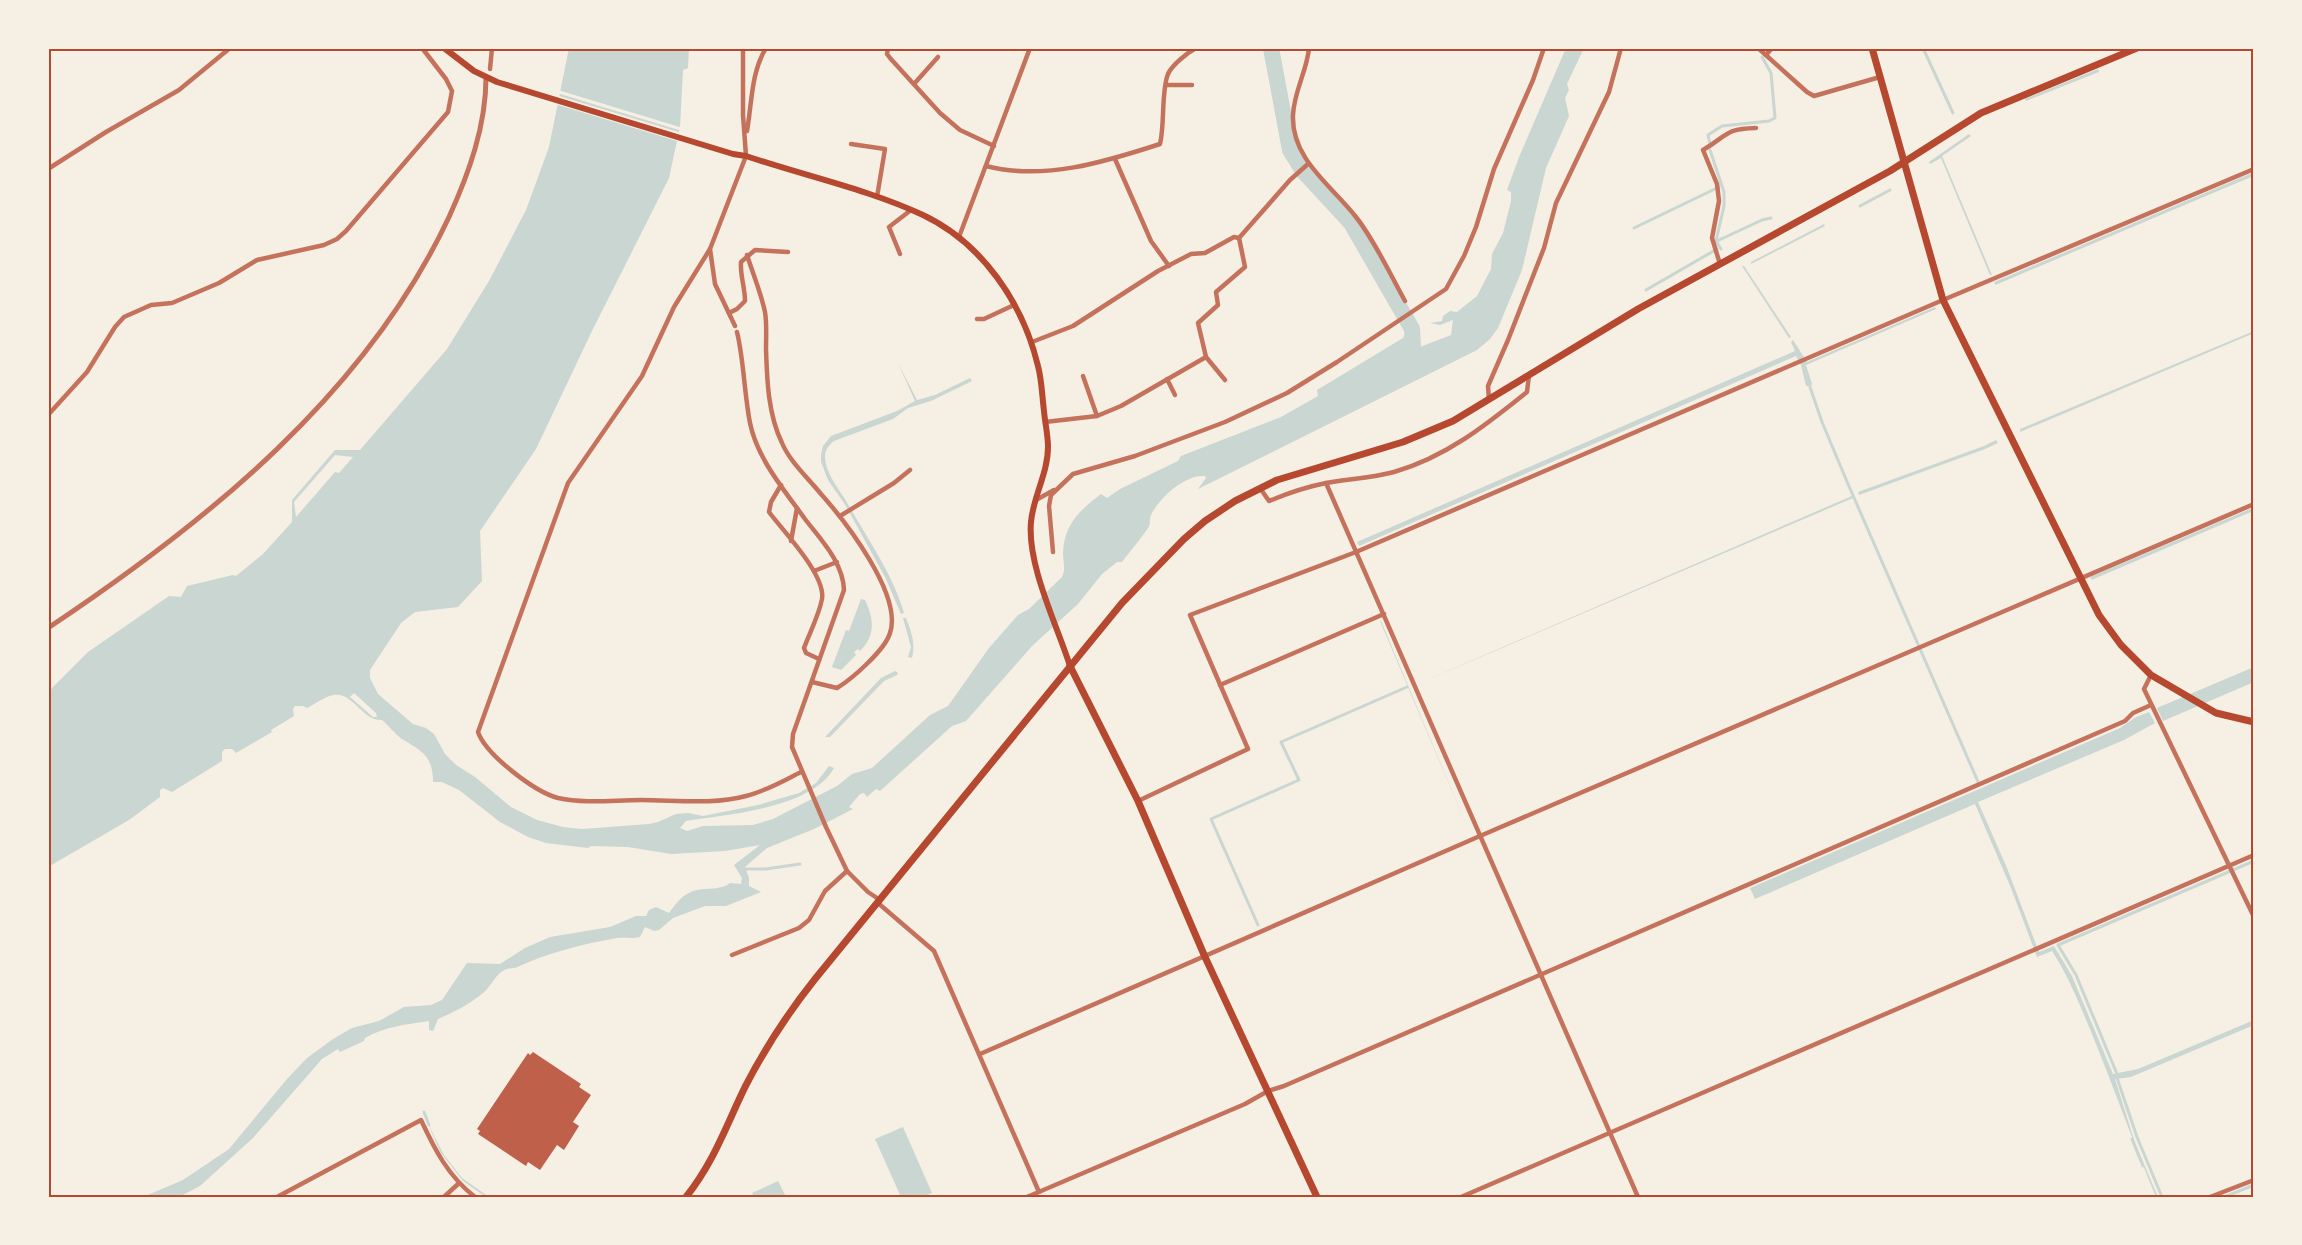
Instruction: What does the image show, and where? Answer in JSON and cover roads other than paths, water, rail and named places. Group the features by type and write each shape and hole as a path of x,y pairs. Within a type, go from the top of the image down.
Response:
{"main road":[{"path":"444,48 464,64 497,82 746,156 911,210 959,237 991,268 1014,305 1032,342 1041,379 1048,447 1046,464 1031,521 1032,549 1070,666 1138,801 1205,957 1317,1197"},
{"path":"1872,48 1943,300 2098,615 2121,645 2151,675 2182,695 2216,712 2254,722"},
{"path":"686,1197 705,1170 776,1031 815,979 1122,603 1184,539 1234,501 1285,477 1404,442 1453,421 1629,314 1904,162 1988,109 2137,48"}],"street":[{"path":"48,170 106,132 179,90 230,48"},
{"path":"48,415 87,372 115,327 124,317 151,305 172,303 219,283 257,260 324,245 337,239 346,231 448,112 452,91 446,78 426,56 422,48"},
{"path":"490,69 492,48"},
{"path":"743,48 743,115 746,137"},
{"path":"766,48 754,77 746,137 746,156 710,249 674,307 642,376 568,483 478,732 486,746 520,779 556,797 587,802 723,800 746,796 801,772"},
{"path":"888,48 887,54 940,113 960,130 994,146"},
{"path":"959,237 1030,48"},
{"path":"986,166 999,169 1044,171 1115,159 1160,144 1168,73 1196,48"},
{"path":"1309,48 1308,62 1296,93 1292,116 1296,140 1308,164 1357,218 1405,301"},
{"path":"1053,552 1049,506 1051,495 1073,474 1135,456 1225,422 1287,393 1446,289 1468,246 1494,169 1533,80 1544,48"},
{"path":"1489,400 1488,386 1544,249 1556,203 1609,92 1621,48"},
{"path":"1758,48 1814,96 1880,77"},
{"path":"1766,55 1772,48"},
{"path":"914,84 938,57"},
{"path":"48,628 149,559 211,510 307,417 370,346 392,317 430,257 458,198 482,124 486,77"},
{"path":"1167,85 1192,85"},
{"path":"1720,264 1712,238 1719,201 1717,184 1703,150 1724,134 1735,129 1756,128"},
{"path":"851,144 885,149 877,197"},
{"path":"1115,159 1151,241 1169,266"},
{"path":"1239,238 1290,180 1308,164"},
{"path":"1138,801 1248,750 1190,615 1356,552 2254,169"},
{"path":"900,254 889,227 911,210"},
{"path":"1032,342 1073,326 1158,271 1191,254 1205,253 1234,237 1239,238"},
{"path":"1225,380 1206,357 1198,323 1218,305 1216,292 1245,267 1239,238"},
{"path":"710,249 715,284 736,329 742,353 742,371 751,425 757,445 781,485 837,562 844,578 844,590 793,734 792,747 801,772 847,871 934,951 1039,1192"},
{"path":"729,313 745,301 745,291 740,276 741,261 755,250 788,252"},
{"path":"747,255 765,314 767,385 782,443 791,458 840,516 865,552 890,603 892,615 890,633 880,648 847,682 837,688 812,682"},
{"path":"977,319 984,320 1014,305"},
{"path":"1045,422 1097,416 1121,406 1206,357"},
{"path":"1260,488 1269,501 1297,490 1326,483 1393,472 1432,458 1465,440 1527,392 1529,375"},
{"path":"1083,376 1097,416"},
{"path":"1167,379 1174,395"},
{"path":"840,516 894,483 910,470"},
{"path":"1326,483 1638,1197"},
{"path":"781,485 771,502 769,512 814,571 822,588 822,599 804,648 806,653 819,660"},
{"path":"1036,500 1061,485"},
{"path":"980,1054 2079,577 2254,504"},
{"path":"791,541 797,508"},
{"path":"814,571 837,562"},
{"path":"1220,685 1384,614"},
{"path":"2151,675 2144,689 2254,917"},
{"path":"1027,1197 2114,726 2125,721 2133,713 2151,705"},
{"path":"1461,1197 2254,855"},
{"path":"732,955 799,928 809,920 825,891 847,871"},
{"path":"277,1197 420,1120 438,1157 458,1184 475,1197"},
{"path":"2210,1197 2254,1180"},
{"path":"444,1197 458,1184"}],"waterway":[{"path":"1271,48 1290,150 1303,171 1351,223 1412,329 1413,348"},
{"path":"1923,48 1953,113"},
{"path":"1710,144 1708,135 1722,126 1769,121 1775,118 1771,73 1762,57"},
{"path":"1710,150 1724,192 1724,206 1716,241 1721,249"},
{"path":"1996,283 2254,174"},
{"path":"1634,228 1719,187"},
{"path":"1860,206 1890,190"},
{"path":"1717,241 1771,218"},
{"path":"1646,290 1717,249"},
{"path":"1810,387 1848,484 1979,784"},
{"path":"2092,578 2254,509"},
{"path":"1258,925 1211,819 1299,780 1281,742 1407,687"},
{"path":"2117,1074 2076,975 2058,945 2254,861"},
{"path":"745,869 766,869 800,864"},
{"path":"2117,1078 2137,1137 2162,1197"},
{"path":"424,1112 429,1125"},
{"path":"2132,1139 2143,1166"},
{"path":"2224,1197 2254,1185"}]}
